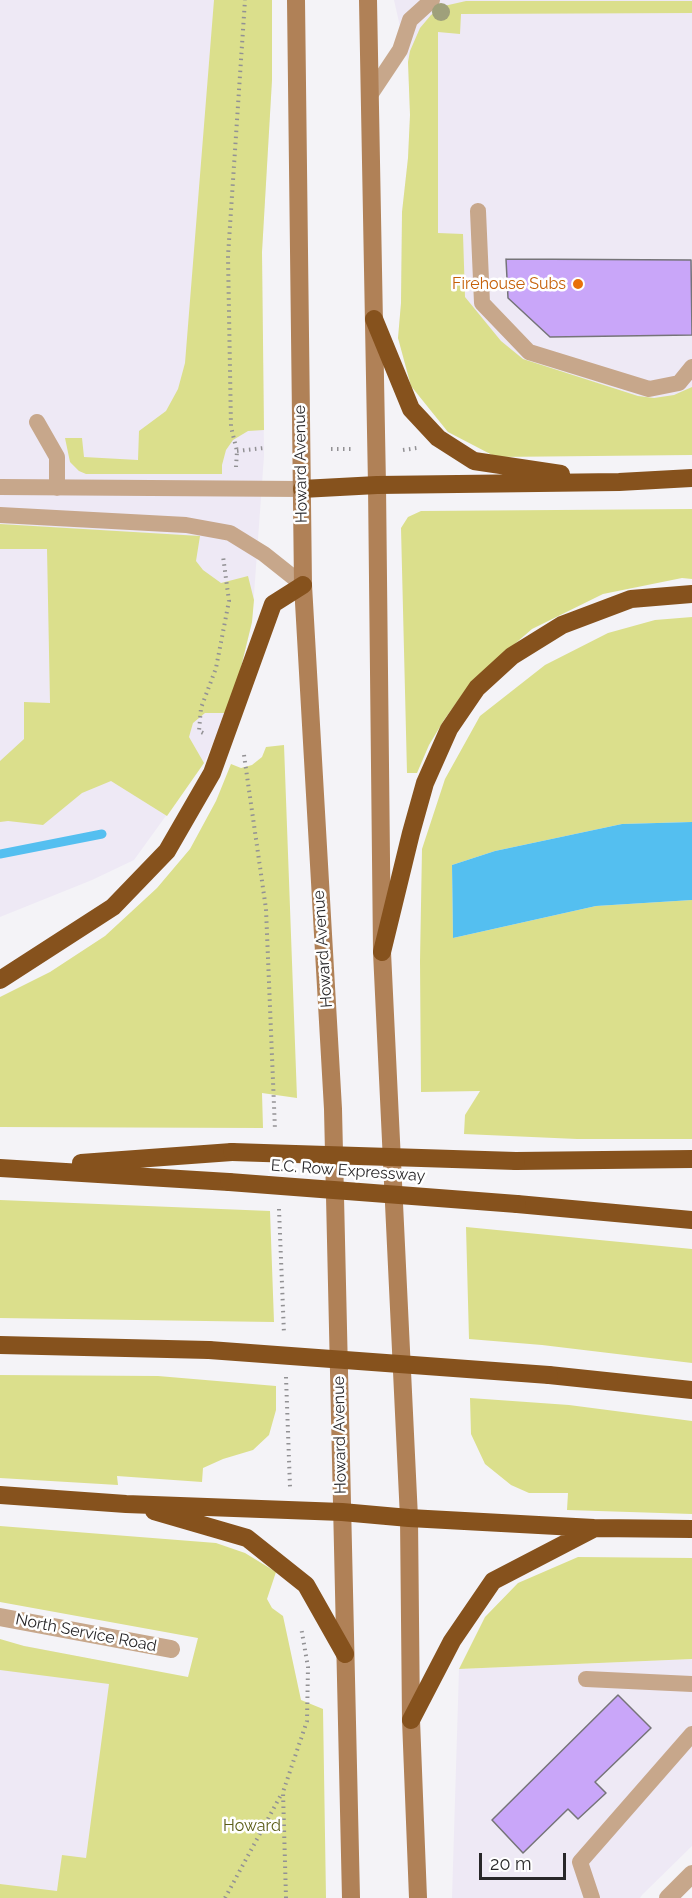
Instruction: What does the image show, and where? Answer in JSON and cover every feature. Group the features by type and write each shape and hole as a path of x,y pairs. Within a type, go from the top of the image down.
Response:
{"highway":[{"path":"374,319 411,409 438,438 474,461 619,482"},
{"path":"302,489 377,485 619,482 692,478"},
{"path":"0,980 113,907 168,851 212,773 273,604 303,585"},
{"path":"382,952 425,783 449,729 477,688 512,656 562,625 631,599 692,594"},
{"path":"6,1167 232,1152 516,1161 692,1159"},
{"name":"E.C. Row Expressway","path":"6,1167 517,1204 692,1220"},
{"path":"0,1345 209,1350 549,1374 692,1390"},
{"path":"0,1495 342,1512 594,1528 692,1529"},
{"path":"126,1503 247,1538 306,1585 345,1654"},
{"path":"411,1720 452,1641 493,1581 594,1528"}],"main road":[{"name":"Howard Avenue","path":"296,0 303,585 333,1109 351,1898"},
{"path":"368,0 377,485 382,952 409,1518 411,1720 418,1898"}],"street":[{"name":"North Service Road","path":"0,1617 171,1649"},
{"path":"668,1898 692,1874"}],"lane":[{"path":"370,95 400,50 410,20 432,0"},
{"path":"478,211 482,303 529,352 648,388 679,383 692,368"},
{"path":"37,422 57,457 57,488"},
{"path":"0,487 302,489"},
{"path":"0,515 186,525 230,533 264,554 303,585"},
{"path":"586,1679 692,1684"},
{"path":"592,1898 580,1862 692,1734"}],"path":[{"path":"235,474 237,451 231,427 228,256 245,0"},
{"path":"237,451 264,448"},
{"path":"331,449 351,449"},
{"path":"207,735 199,731 201,708 216,668 229,600 223,555"},
{"path":"243,749 266,909 276,1132"},
{"path":"278,1202 284,1343"},
{"path":"285,1367 291,1496"},
{"path":"225,1898 282,1792 308,1721 309,1667 299,1617"},
{"path":"282,1792 286,1898"}],"shaded area":[{"path":"0,0 272,0 272,80 262,252 264,456 252,622 234,696 204,763 134,860 92,880 0,917"},
{"path":"394,0 692,0 692,455 448,432 411,386 398,338 401,303 402,212 410,114 408,62"},
{"path":"0,1641 189,1678 131,1898 0,1898"},
{"path":"692,1659 692,1846 640,1898 452,1898 459,1669"}],"green space":[{"path":"214,0 272,0 272,80 262,252 264,430 248,431 233,440 226,450 222,474 86,474 70,462 65,438 82,438 84,457 138,460 139,431 166,411 178,389 185,363"},
{"path":"466,1 692,1 692,13 461,14 460,34 438,32 438,233 463,234 465,297 501,341 523,359 638,396 654,398 674,395 692,387 692,455 496,457 448,432 411,386 398,338 401,303 402,212 410,115 408,62 420,28 431,15 444,6"},
{"path":"692,509 692,579 682,578 603,594 532,629 472,681 429,745 417,773 407,773 401,528 408,517 421,511"},
{"path":"0,524 200,536 196,561 203,570 221,583 248,576 254,600 252,622 234,696 226,713 205,713 193,723 189,737 204,763 167,816 111,781 82,793 43,825 0,822 0,761 24,739 24,702 50,703 47,549 0,549"},
{"path":"692,617 692,822 622,824 495,851 452,865 453,938 596,906 692,900 692,1139 577,1139 464,1134 465,1115 480,1091 421,1092 422,849 445,779 480,716 545,665 608,633 655,620"},
{"path":"284,745 297,1098 262,1093 263,1128 0,1127 0,997 50,972 105,936 157,888 190,849 216,801 231,764 241,768 252,765 262,757 266,747"},
{"path":"0,1200 270,1211 274,1322 0,1318"},
{"path":"466,1227 692,1249 692,1363 542,1345 469,1339"},
{"path":"0,1375 158,1376 276,1386 276,1410 269,1435 253,1450 203,1468 202,1482 117,1476 118,1485 0,1478"},
{"path":"470,1398 569,1405 692,1421 692,1514 567,1510 568,1493 529,1493 511,1485 485,1464 471,1434"},
{"name":"Howard","path":"0,1526 216,1543 245,1553 276,1572 267,1599 272,1608 283,1616 301,1700 323,1709 326,1898 0,1898 0,1884 57,1891 62,1855 86,1858 109,1684 0,1670 0,1639 24,1646 188,1677 198,1638 0,1602"},
{"path":"578,1557 692,1558 692,1659 459,1669 485,1617 518,1583"}],"water":[{"path":"692,822 692,900 596,906 453,938 452,865 495,851 622,824"}],"building":[{"path":"506,259 691,260 692,335 550,337 508,298"},
{"path":"618,1695 651,1728 595,1782 606,1793 578,1819 568,1809 523,1853 492,1820"}],"waterway":[{"path":"0,854 102,834"}],"place":[{"name":"Firehouse Subs","path":"578,284"}]}
